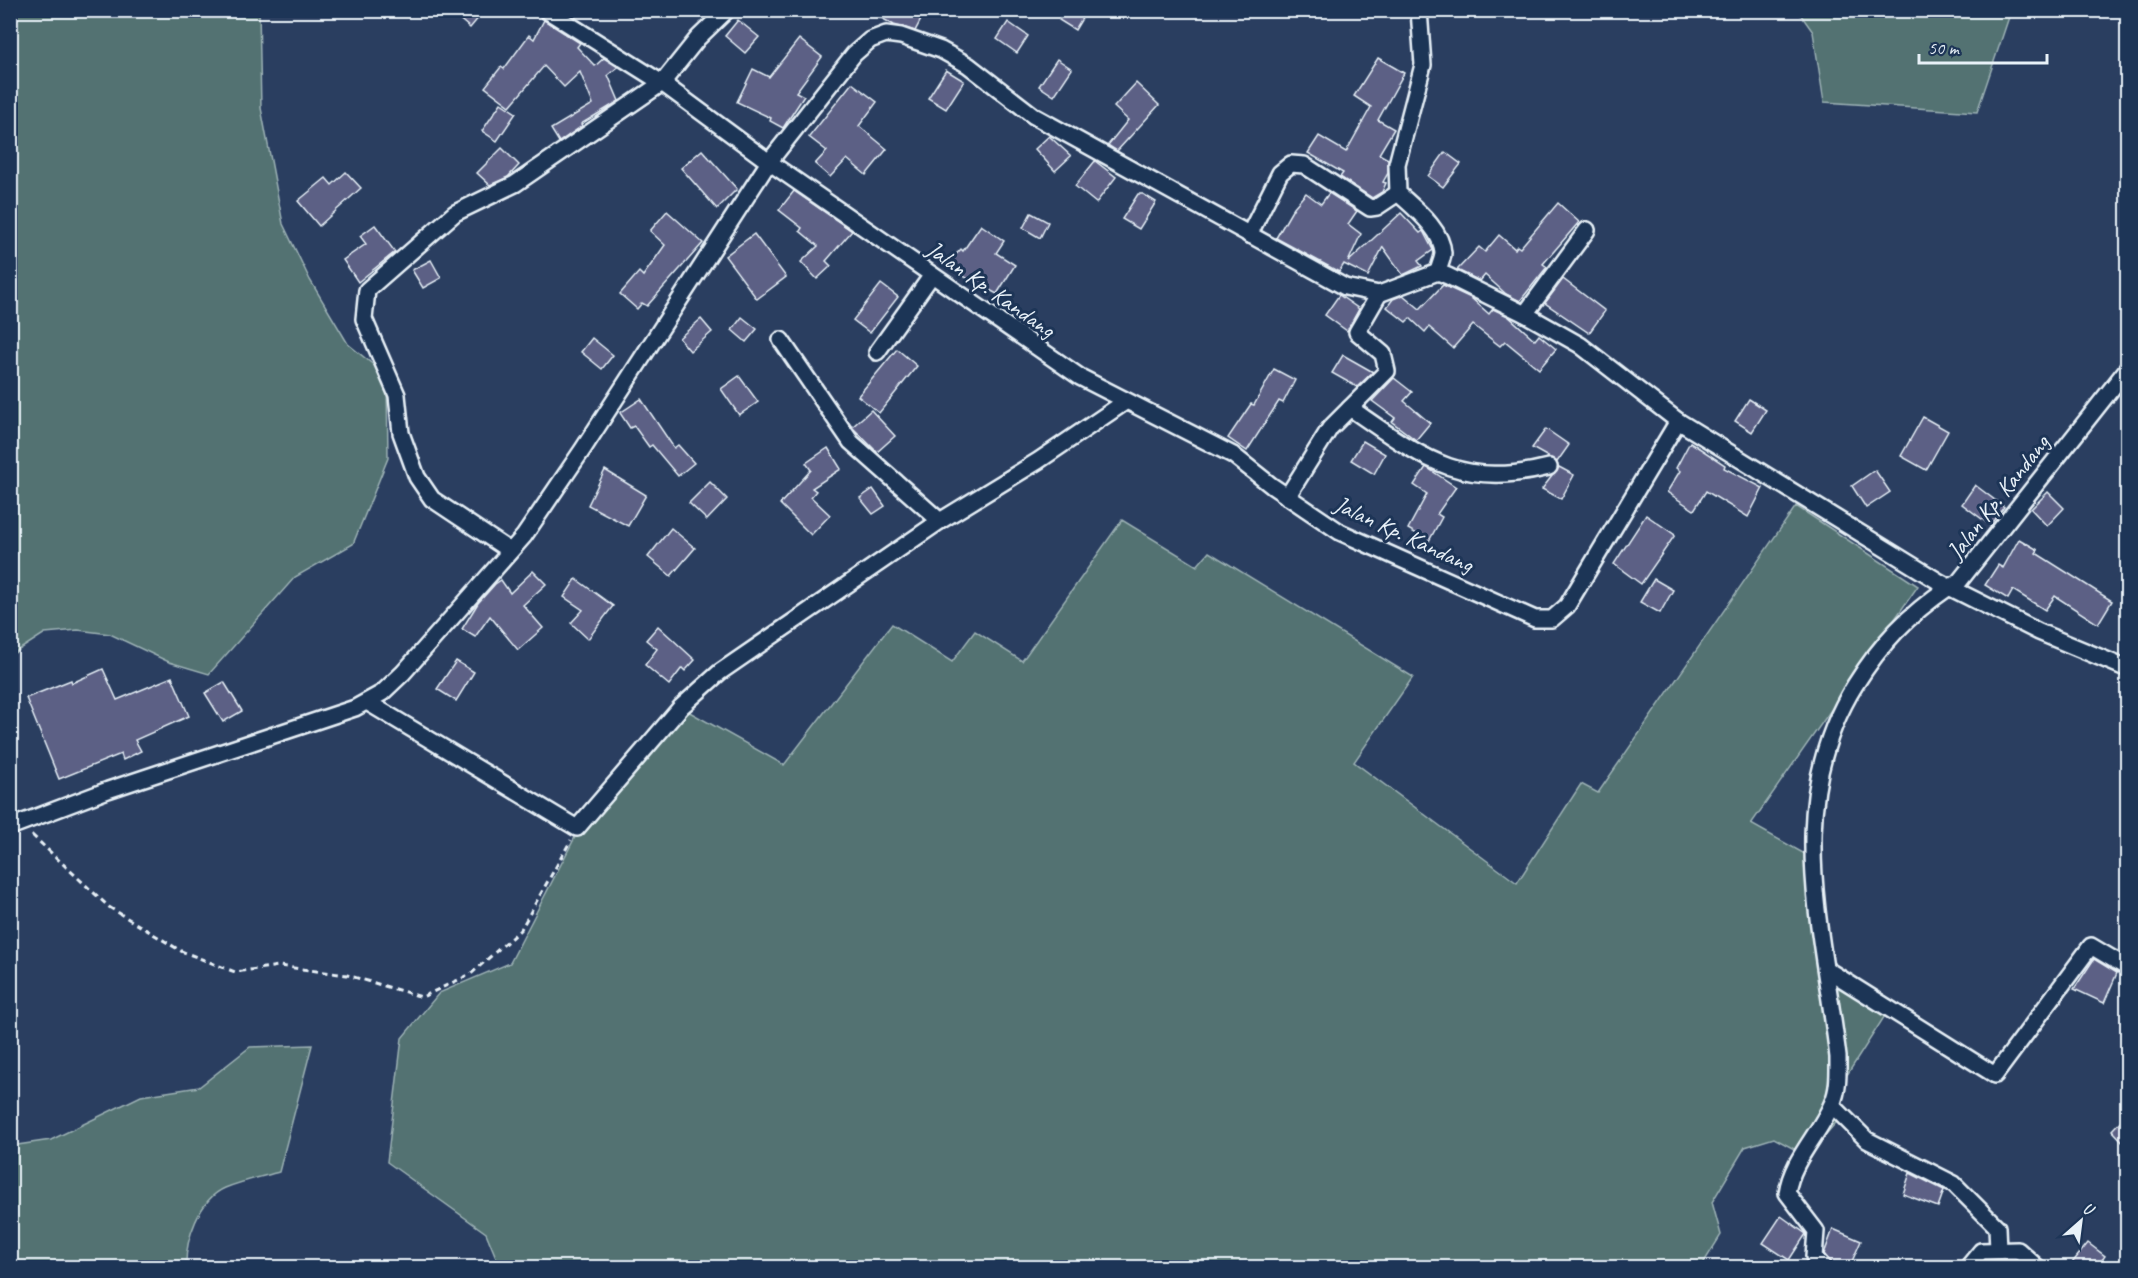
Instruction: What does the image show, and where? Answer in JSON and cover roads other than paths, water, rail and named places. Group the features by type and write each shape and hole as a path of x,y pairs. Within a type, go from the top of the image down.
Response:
{"street":[{"name":"Jalan Kp. Kandang","path":"546,10 662,83 769,162 1045,355 1125,402 1233,455 1287,497 1360,542 1439,574 1526,616 1544,620 1552,619 1567,606 1678,421 1949,587 1958,583 1966,575 2127,368"},
{"path":"510,551 432,499 417,477 401,433 396,395 364,319 367,290 455,213 515,184 662,83 698,38 727,10"},
{"path":"1419,10 1423,65 1397,165 1398,193 1435,234 1443,254 1438,272"},
{"path":"15,826 119,787 321,720 367,702 382,693 404,673 510,551 564,478 769,162 854,54 870,39 886,34 901,36 941,50 968,65 1034,116 1345,287 1379,294 1438,272 1525,314 1580,345 1678,421"},
{"path":"1249,235 1280,173 1291,164 1304,165 1373,208 1398,193"},
{"path":"1525,314 1587,230"},
{"path":"877,352 932,275"},
{"path":"1287,497 1320,441 1339,417 1387,371 1383,354 1357,332 1379,294"},
{"path":"782,340 851,442 940,521"},
{"path":"367,702 577,828 646,747 703,686 812,607 940,521 1125,402"},
{"path":"1350,408 1426,459 1451,469 1492,475 1526,472 1549,466"},
{"path":"1824,1268 1814,1257 1816,1231 1787,1193 1789,1181 1804,1150 1832,1105 1838,1082 1838,1057 1812,860 1812,820 1821,758 1848,697 1885,643 1913,612 1949,587 2039,632 2127,669"},
{"path":"1826,969 1995,1075 2091,946 2127,968"},
{"path":"1832,1105 1867,1140 1954,1184 1997,1227 1998,1250"},
{"path":"1967,1268 1981,1251 1998,1250 2018,1250 2038,1268"}]}
